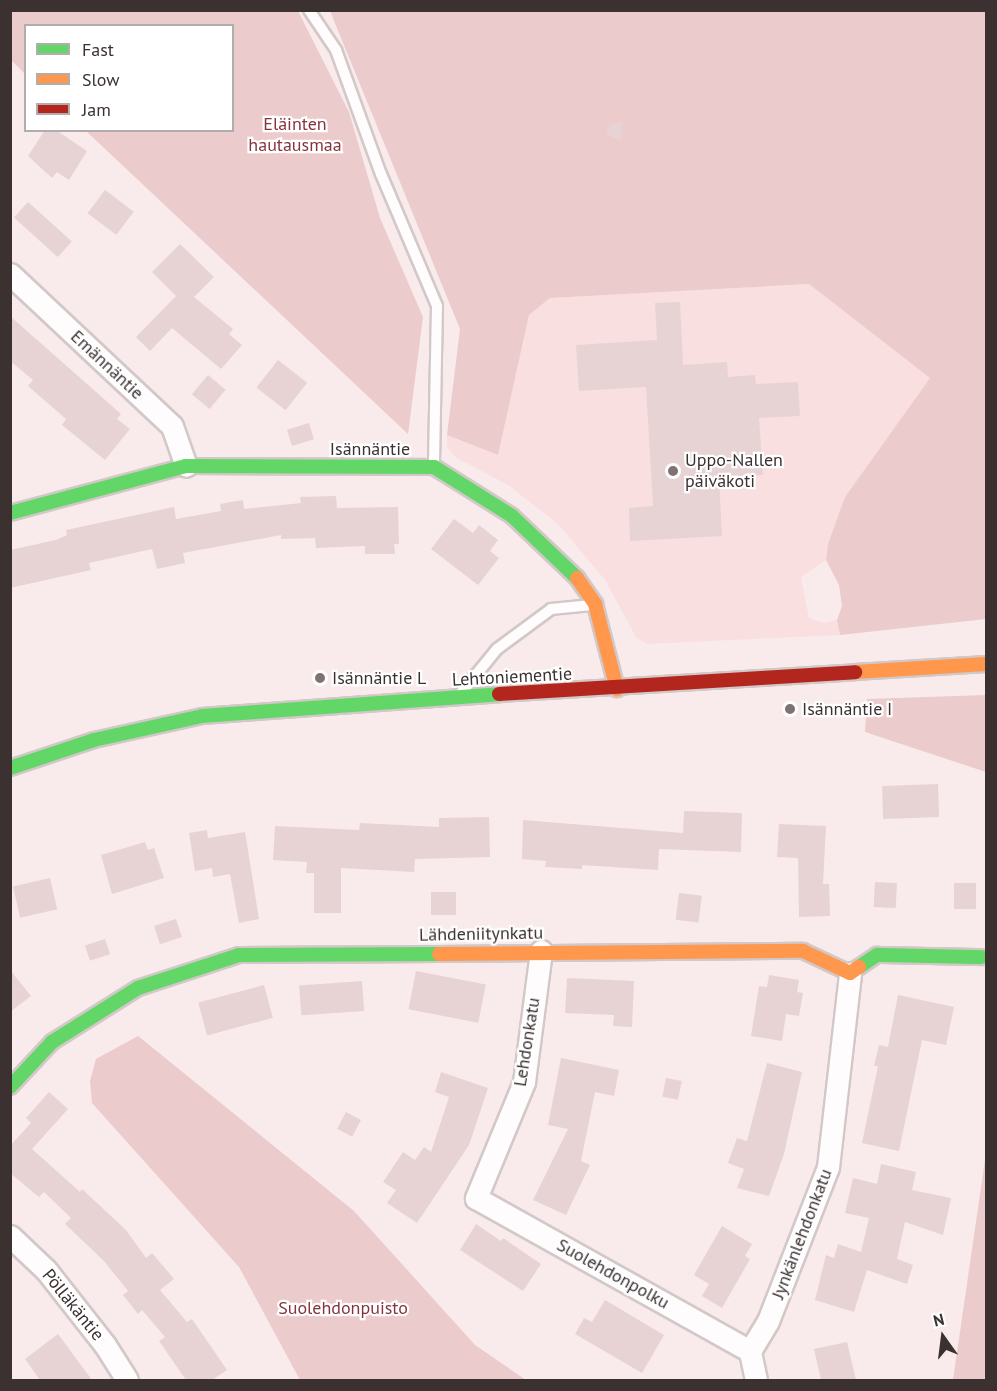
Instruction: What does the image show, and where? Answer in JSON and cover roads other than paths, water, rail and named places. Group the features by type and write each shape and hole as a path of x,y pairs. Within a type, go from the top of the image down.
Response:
{"street":[{"name":"Emännäntie","path":"10,274 172,426 186,466"},
{"name":"Isännäntie","path":"10,513 186,466 434,467 512,516 571,569 595,604 617,689"},
{"name":"Lehtoniementie","path":"10,768 94,740 202,716 987,664"},
{"name":"Lähdeniitynkatu","path":"10,1087 52,1042 138,988 239,955 541,951 803,951 850,973"},
{"name":"Lehdonkatu","path":"476,1198 524,1082 541,951"},
{"path":"850,973 877,955 981,957"},
{"name":"Jynkänlehdonkatu","path":"750,1351 768,1321 828,1167 850,973"},
{"name":"Suolehdonpolku","path":"476,1198 750,1351"},
{"name":"Pölläkäntie","path":"10,1236 52,1278 105,1345 127,1380"},
{"path":"750,1351 756,1380"}],"lane":[{"path":"309,10 336,50 381,174 437,306 434,467"},
{"path":"458,698 496,649 551,609 595,604"}],"place":[{"name":"Uppo-Nallen päiväkoti","path":"673,471"},
{"name":"Isännäntie L","path":"320,678"},
{"name":"Isännäntie I","path":"790,709"}],"park label":[{"name":"Eläinten hautausmaa","path":"295,135"},
{"name":"Suolehdonpuisto","path":"343,1308"}]}
